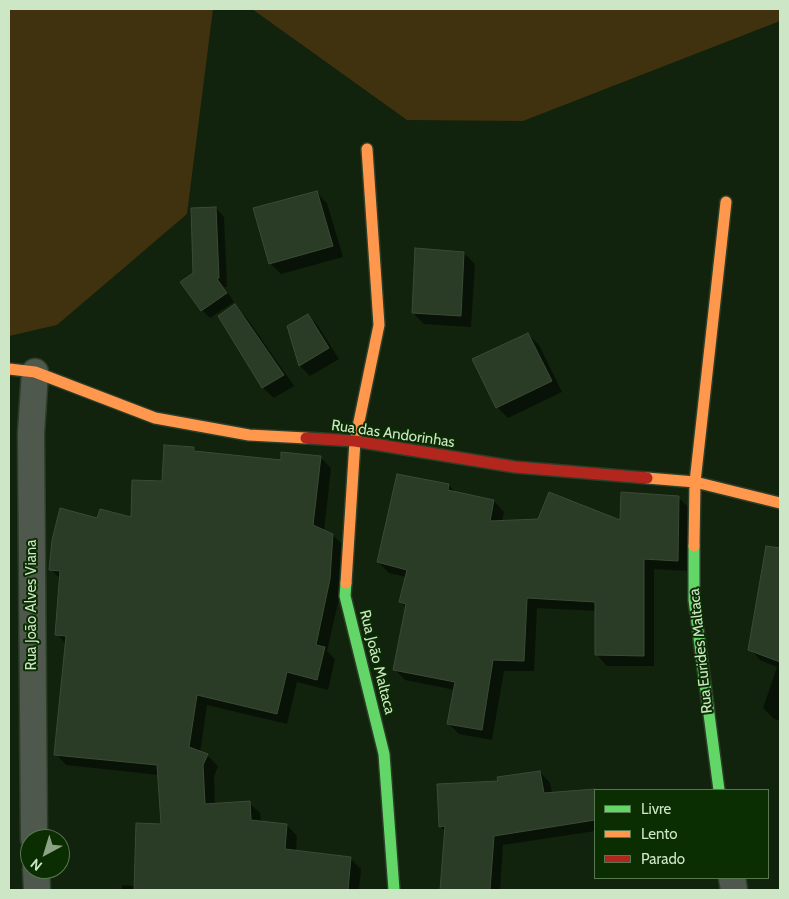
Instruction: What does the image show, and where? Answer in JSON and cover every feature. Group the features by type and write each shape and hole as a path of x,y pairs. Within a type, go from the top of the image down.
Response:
{"street":[{"name":"Rua João Maltaca","path":"367,149 379,325 355,441 345,596 384,754 394,890"},
{"name":"Rua Eurides Maltaca","path":"718,789 694,600 695,482 726,202"},
{"name":"Rua das Andorinhas","path":"9,369 35,372 155,418 249,435 355,441 515,467 695,482 780,502"},
{"name":"Rua João Alves Viana","path":"34,829 31,433 35,372"}],"shaded area":[{"path":"9,9 213,9 187,214 57,325 9,336"},
{"path":"252,9 780,9 780,21 523,121 407,120"}],"building":[{"path":"317,191 333,246 269,264 253,208"},
{"path":"216,207 219,278 217,279 227,293 201,311 180,282 193,273 191,208"},
{"path":"415,248 464,252 461,316 412,313"},
{"path":"235,304 284,375 262,388 218,316"},
{"path":"308,314 329,348 299,366 287,326"},
{"path":"528,333 552,381 496,408 472,359"},
{"path":"164,445 194,447 194,451 281,460 281,452 321,456 313,525 333,534 330,579 316,645 325,647 317,680 287,672 277,714 197,695 189,747 208,754 203,765 205,804 250,801 251,820 287,824 285,849 351,857 348,890 134,890 136,823 161,824 157,765 54,755 66,636 55,635 60,571 49,570 52,540 60,508 97,518 100,509 131,517 132,480 162,481"},
{"path":"397,474 449,484 448,490 494,500 490,521 538,519 549,492 620,520 621,492 679,496 678,561 644,559 644,656 595,655 595,602 527,598 524,661 493,660 482,730 447,724 455,682 393,670 406,604 399,602 407,570 377,562"},
{"path":"766,546 780,548 780,662 748,650"},
{"path":"540,771 544,793 594,789 594,820 494,836 490,890 440,890 445,826 439,827 437,784 498,781 497,777"}],"traffic: fast":[{"path":"694,546 694,600 719,789"},
{"path":"346,583 345,596 384,754 394,890"}],"traffic: slow":[{"path":"346,583 355,441 379,325 367,149"},
{"path":"694,546 695,482 726,202"},
{"path":"9,369 35,372 155,418 249,435 306,438"},
{"path":"647,478 695,482 780,503"}],"traffic: jam":[{"path":"306,438 355,441 515,467 647,478"}]}
